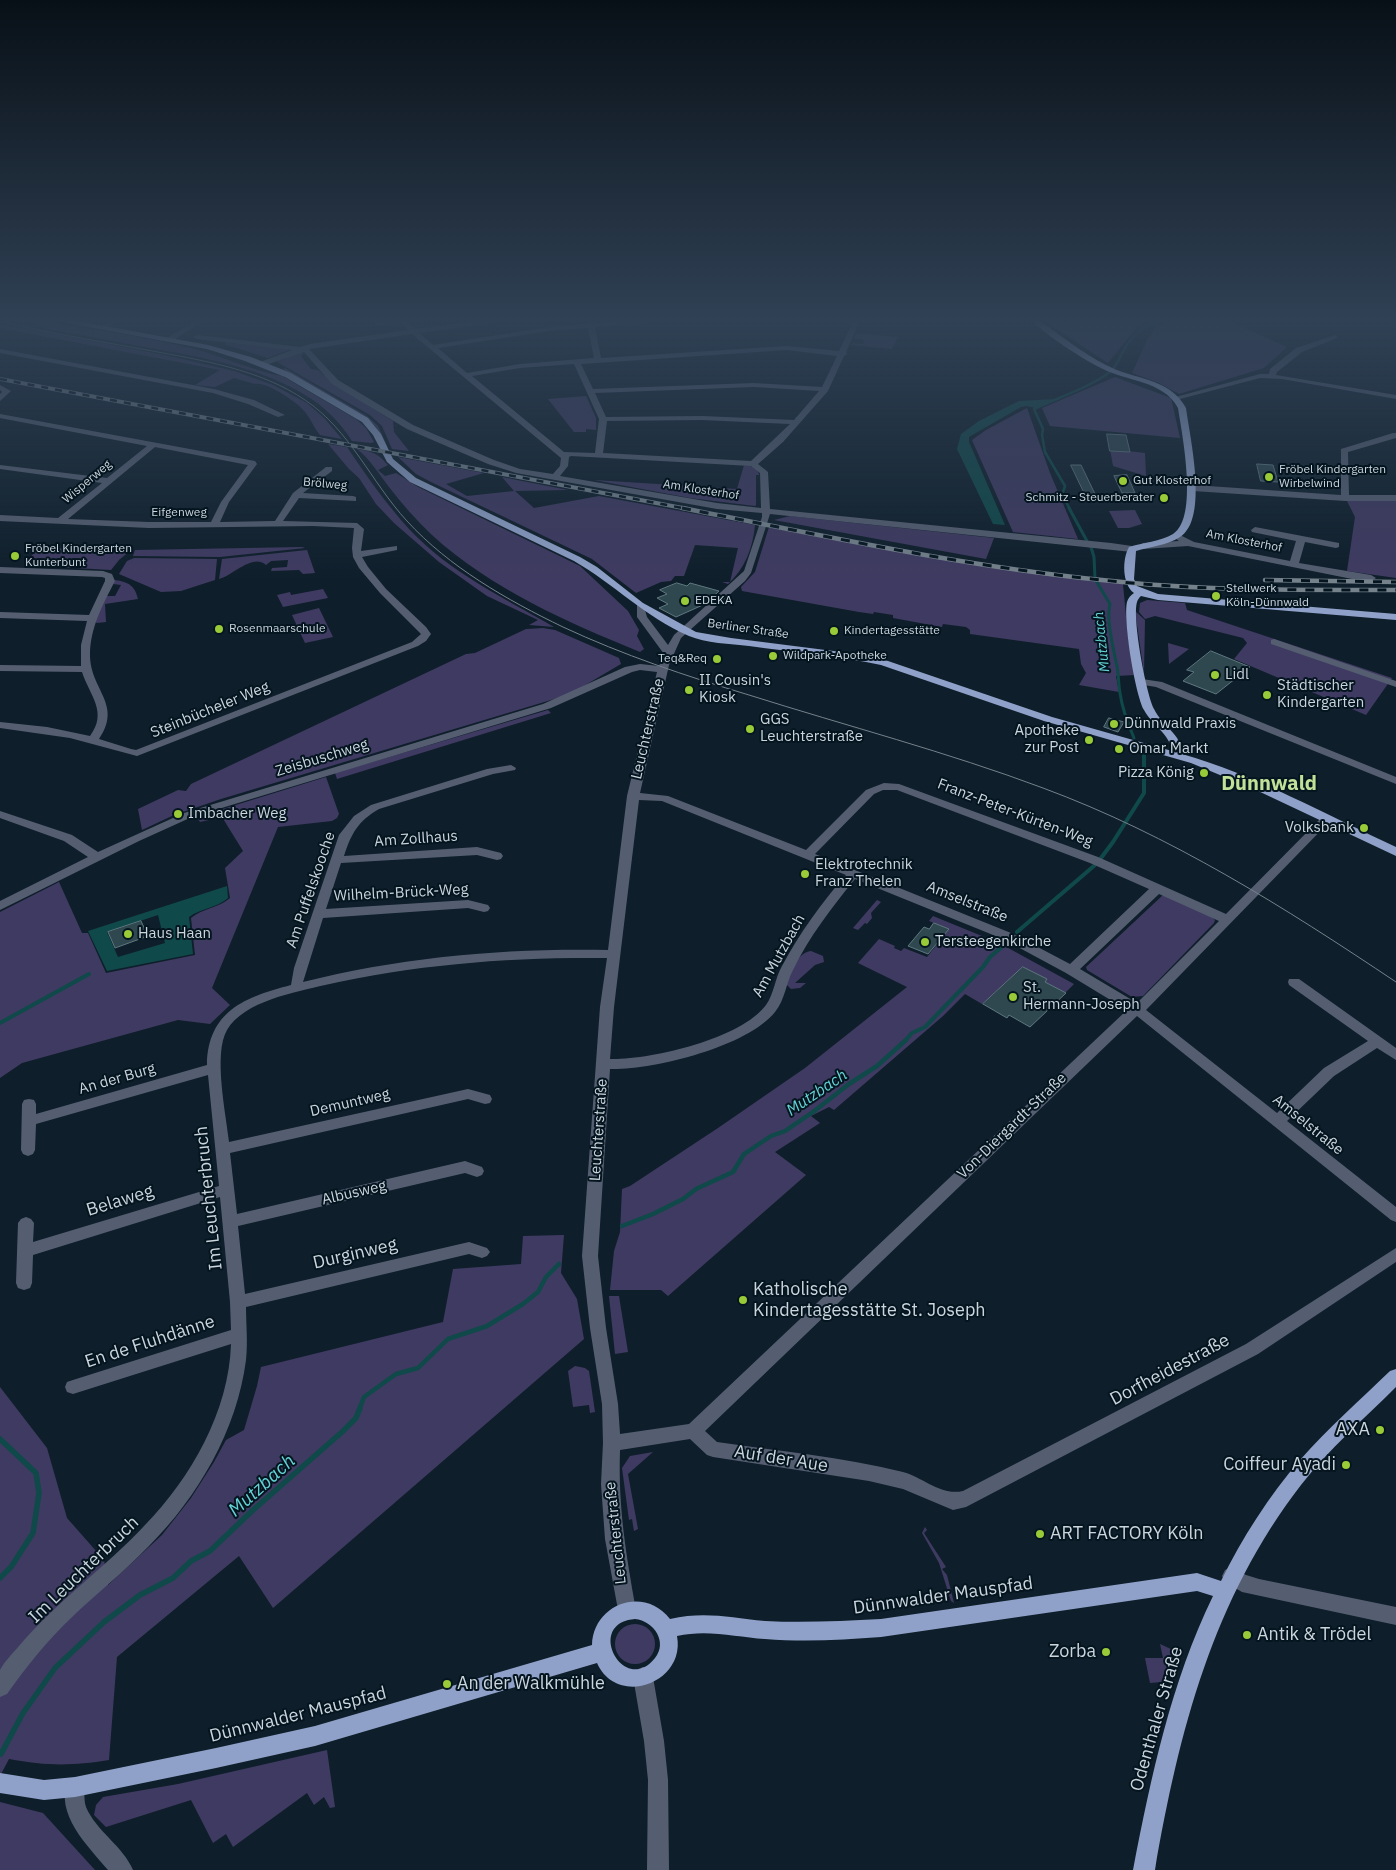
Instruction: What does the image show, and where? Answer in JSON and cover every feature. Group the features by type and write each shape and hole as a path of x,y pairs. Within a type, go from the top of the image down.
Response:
{"main road":[{"name":"Berliner Straße","path":"344,407 365,420 377,434 390,460 413,480 577,559 594,569 640,606 693,634 720,640 884,663 1048,719 1177,756 1226,773 1396,852"},
{"path":"1182,407 1193,488 1186,527 1176,536 1132,550 1130,553 1130,583 1134,590 1158,597 1396,617"},
{"path":"1139,593 1132,601 1132,623 1142,682 1148,707 1156,721 1177,745 1177,756"},
{"name":"Odenthaler Straße","path":"1144,1870 1156,1800 1173,1728 1199,1649 1228,1583 1260,1527 1296,1478 1396,1376"},
{"name":"Dünnwalder Mauspfad","path":"666,1629 688,1624 705,1623 766,1630 881,1628 1180,1584 1198,1582 1228,1583"},
{"path":"627,1610 641,1610 651,1613 660,1620 666,1629 668,1646 663,1662 656,1670 643,1677 634,1678 623,1676 613,1671 606,1662 602,1652 601,1641 604,1630 611,1620 619,1614 627,1610"},
{"name":"Dünnwalder Mauspfad","path":"0,1782 44,1790 75,1787 315,1736 602,1652"}],"street":[{"path":"263,407 281,416"},
{"name":"Am Klosterhof","path":"377,407 417,431 498,465 670,499 765,512 1111,546 1132,550"},
{"path":"505,407 565,457 564,466 555,477"},
{"path":"598,407 603,418 599,455"},
{"path":"562,455 599,455 753,464 780,440 810,407"},
{"path":"0,416 248,461 253,464 225,502 214,525"},
{"path":"603,418 702,418 797,422"},
{"path":"1345,498 1344,451 1396,435"},
{"name":"Wisperweg","path":"59,522 154,444"},
{"name":"Leuchterstraße","path":"627,1610 614,1539 610,1484 612,1442 610,1404 598,1328 590,1256 603,1064 613,954 633,796 663,669 674,642 684,630 742,579 752,562 766,517 764,472 753,464"},
{"path":"0,467 107,481"},
{"name":"Brölweg","path":"278,523 283,512 296,494 329,469"},
{"path":"1193,488 1345,498 1396,498"},
{"name":"Brölweg","path":"296,494 352,499"},
{"name":"Eifgenweg","path":"0,518 59,522 214,525 339,524 358,526 360,529 356,549 357,554"},
{"name":"Am Klosterhof","path":"1256,530 1336,545"},
{"name":"Am Klosterhof","path":"1176,536 1190,543"},
{"name":"Am Klosterhof","path":"1294,564 1301,539"},
{"name":"Am Klosterhof","path":"1144,546 1190,543 1371,578"},
{"path":"357,554 394,548"},
{"name":"Steinbücheler Weg","path":"0,725 57,732 93,740 128,753 147,751 423,640 426,634 423,629 374,582 357,554"},
{"path":"0,570 103,574 109,576 110,581 91,618 86,638 85,669 105,714 104,724 93,740"},
{"path":"640,606 642,617 669,653"},
{"path":"0,614 91,618"},
{"path":"1274,642 1396,684"},
{"name":"Zeisbuschweg","path":"0,906 148,832 195,813 546,706 568,698 630,669 640,667 663,669"},
{"path":"0,668 85,669"},
{"path":"1142,682 1158,684 1396,781"},
{"name":"Am Puffelskooche","path":"297,988 300,968 345,835 352,822 375,807 491,771 511,768"},
{"name":"Franz-Peter-Kürten-Weg","path":"808,855 870,792 882,786 899,787 1098,862 1228,920"},
{"name":"Amselstraße","path":"633,796 657,797 675,802 854,873 1012,938 1071,970 1138,1010 1396,1216"},
{"path":"0,814 68,838 97,857"},
{"name":"Von-Diergardt-Straße","path":"693,1431 1127,1016 1138,1010 1326,819"},
{"name":"Am Zollhaus","path":"337,860 477,851 497,856"},
{"name":"Am Mutzbach","path":"603,1064 634,1064 670,1057 708,1045 757,1020 770,1009 786,971 809,931 832,898 854,873"},
{"path":"1071,970 1158,889"},
{"name":"Wilhelm-Brück-Weg","path":"319,914 468,904 484,908"},
{"name":"Im Leuchterbruch","path":"0,1687 19,1661 63,1613 153,1530 182,1494 208,1453 228,1407 238,1365 239,1334 238,1302 214,1068 214,1049 217,1037 224,1024 234,1015 257,1001 297,988 382,968 454,958 532,954 613,954"},
{"path":"1294,982 1396,1055"},
{"path":"1277,1122 1329,1072 1377,1042"},
{"name":"An der Burg","path":"29,1121 214,1068"},
{"name":"Demuntweg","path":"222,1149 468,1094 486,1099"},
{"path":"28,1150 29,1104"},
{"name":"Albusweg","path":"230,1222 465,1168 477,1171"},
{"name":"Belaweg","path":"25,1251 227,1189"},
{"path":"24,1283 26,1223"},
{"name":"Durginweg","path":"238,1302 469,1248 482,1252"},
{"name":"Dorfheidestraße","path":"953,1502 966,1499 1252,1349 1396,1254"},
{"name":"En de Fluhdänne","path":"73,1387 239,1334"},
{"path":"612,1442 693,1431"},
{"name":"Auf der Aue","path":"693,1431 714,1449 869,1473 905,1481 953,1502"},
{"name":"Dünnwalder Mauspfad","path":"1228,1583 1242,1583 1396,1616"},
{"path":"643,1677 654,1741 658,1780 658,1870"},
{"path":"75,1787 75,1808 92,1835 122,1870"}],"shaded area":[{"path":"312,407 342,439 320,435 302,408"},
{"path":"336,407 356,419 366,428 374,442 352,441 344,429 324,408"},
{"path":"350,407 367,416 378,426 387,446 385,446 376,427 365,416"},
{"path":"356,407 371,407 393,421 394,432 409,451 392,449 382,426 370,415"},
{"path":"555,407 591,407 596,418 596,430 586,429 586,432 574,432"},
{"path":"1006,407 1021,407 969,437 969,442 1005,525 993,524 957,449 961,434 979,421"},
{"path":"1173,407 1180,438 1050,426 1042,408"},
{"path":"1027,408 1050,473 1078,539 1013,532 972,440 986,430"},
{"path":"328,444 347,447 376,489 401,520 442,558 497,595 554,627 529,625 538,620 487,596 439,562 394,523 376,504 359,478"},
{"path":"357,449 378,455 388,465 378,470 385,476 396,473 418,487 580,566 628,611 639,630 637,636 644,649 640,652 585,629 504,588 479,572 420,524 370,462"},
{"path":"1110,449 1145,453 1146,476 1113,466"},
{"path":"398,457 484,473 446,484 467,496 514,491 502,477 568,490 515,491 534,508 599,496 755,525 747,557 739,572 730,582 738,548 695,545 684,576 675,576 671,581 661,582 636,593 592,559 416,474"},
{"path":"744,465 754,467 759,475 756,475 755,506 690,498 594,480 737,489"},
{"path":"1347,501 1396,501 1396,578 1347,571 1355,517"},
{"path":"1135,510 1142,524 1129,528 1118,528 1109,511"},
{"path":"790,516 994,538 986,559 774,520"},
{"path":"769,527 901,552 1034,573 1123,584 1128,638 1135,675 1116,676 1119,692 1079,685 1086,673 1081,664 1079,649 970,634 970,630 966,627 943,624 942,627 893,618 893,615 859,612 742,591 741,587 755,572"},
{"path":"38,548 131,550 111,570 24,565"},
{"path":"305,548 220,557 133,556 135,550"},
{"path":"307,550 315,573 303,574 299,570 271,571 272,568 287,567 288,560 271,561 266,565 261,562 255,562 242,566 219,579 222,559"},
{"path":"134,558 217,559 215,580 181,591 161,592 119,574 127,561"},
{"path":"115,580 131,585 138,599 105,604 106,622 97,623 94,621 106,596 115,596 121,585 113,584"},
{"path":"323,589 328,598 283,607 277,595 290,592 291,595"},
{"path":"1147,600 1185,603 1187,610 1392,678 1366,715 1234,659 1247,643 1243,638 1155,616 1145,619 1139,612 1140,603"},
{"path":"319,608 333,637 305,643 292,615"},
{"path":"1135,611 1145,620 1144,673"},
{"path":"543,628 555,630 619,658 621,664 561,697 221,799 174,815 142,830 138,809 178,790 186,791 191,784 466,654 475,653 526,629"},
{"path":"1168,643 1189,649 1169,664"},
{"path":"548,710 551,713 337,779 335,773"},
{"path":"326,777 339,814 332,821 278,827 212,988 230,1005 210,1024 178,1020 22,1063 0,1078 0,912 59,882 82,933 88,933 106,973 195,955 191,918 230,898 225,868 243,851 222,817 200,822 197,817"},
{"path":"227,886 228,898 189,917 193,954 107,971 88,931","holes":["158,915 165,943 118,957 107,932"]},
{"path":"1163,895 1212,917 1215,920 1214,923 1143,996 1132,997 1087,970 1086,967"},
{"path":"877,900 881,902 871,913 872,918 867,924 865,923 858,930 853,928"},
{"path":"933,916 999,943 1074,984 1065,993 1045,982 1047,979 1023,967 982,1004 965,994 943,1016 834,1110 829,1107 811,1116 820,1123 775,1152 806,1175 668,1296 661,1290 610,1290 614,1251 620,1232 622,1189 630,1186 718,1128 805,1068 907,987 858,963 879,939 895,946 894,948 901,951 904,948 927,957 949,929 929,921"},
{"path":"811,951 823,956 824,962 815,965 795,983 806,983 800,988 791,989 786,984 795,963 806,952"},
{"path":"564,1235 561,1273 577,1299 584,1339 273,1608 239,1556 117,1657 109,1760 59,1764 9,1759 0,1776 0,1387 47,1448 67,1518 104,1560 108,1585 162,1535 191,1498 226,1440 244,1430 261,1367 443,1322 453,1269 521,1264 523,1236"},
{"path":"609,1296 619,1296 628,1352 615,1354"},
{"path":"575,1366 589,1371 595,1412 590,1413 589,1405 573,1407 568,1371"},
{"path":"653,1452 628,1474 638,1529 634,1531 632,1519 629,1520 622,1468 630,1456"},
{"path":"925,1527 927,1530 924,1533 946,1567 942,1569 947,1575 954,1603 951,1601 939,1563 922,1533"},
{"path":"631,1624 639,1624 646,1627 652,1633 655,1644 652,1655 646,1661 639,1664 631,1664 624,1661 618,1655 615,1648 615,1640 618,1633 624,1627"},
{"path":"1160,1644 1173,1650 1162,1682 1150,1683 1145,1658 1163,1658"},
{"path":"327,1750 335,1807 330,1808 324,1797 314,1805 307,1793 233,1847 226,1834 213,1843 191,1800 106,1827 94,1815 96,1805 103,1797 178,1784"},
{"path":"0,1802 43,1813 95,1870 0,1870"}],"building":[{"path":"1107,434 1126,435 1130,452 1110,451"},
{"name":"Fröbel Kindergarten Wirbelwind","path":"1257,464 1273,465 1278,482 1261,481"},
{"path":"1071,465 1081,465 1095,494 1085,494"},
{"path":"1127,475 1135,493 1122,493 1114,476"},
{"name":"EDEKA","path":"677,583 687,586 690,583 719,591 705,604 676,617 659,608 668,604 657,598 667,594 660,590"},
{"name":"Lidl","path":"1211,651 1250,667 1216,694 1183,681 1194,672 1187,670"},
{"name":"Dünnwald Praxis","path":"1109,718 1124,722 1118,732 1104,727"},
{"name":"Haus Haan","path":"141,921 148,936 115,948 108,932"},
{"name":"Tersteegenkirche","path":"934,923 949,929 928,954 908,946 924,927 929,929"},
{"name":"St. Hermann-Joseph","path":"1023,967 1047,979 1045,982 1066,993 1030,1027 1009,1015 1007,1018 983,1004"}],"waterway":[{"name":"Mutzbach","path":"1038,407 1034,409 1043,429 1042,435 1045,452 1065,486 1062,495 1070,509"},
{"name":"Mutzbach","path":"1069,508 1087,541"},
{"name":"Mutzbach","path":"1091,547 1094,557 1095,579 1110,604 1109,625 1118,670 1119,689 1134,738"},
{"name":"Mutzbach","path":"1101,858 1144,793 1144,754"},
{"name":"Mutzbach","path":"1017,932 1095,865"},
{"name":"Mutzbach","path":"905,1041 912,1033 925,1027 983,967 990,957 1003,946"},
{"path":"0,1023 89,974"},
{"name":"Mutzbach","path":"622,1226 653,1214 683,1199 696,1189 733,1172 744,1154 771,1136 785,1131 813,1112 849,1084 877,1066 905,1041"},
{"name":"Mutzbach","path":"359,1410 364,1397 396,1374 418,1368 448,1339 487,1326 523,1304 538,1292 546,1277 559,1264"},
{"name":"Mutzbach","path":"1,1754 23,1713 55,1668 104,1622 140,1595 173,1578 191,1561 210,1551 252,1511 342,1432 356,1418 360,1408"},
{"path":"0,1439 36,1473 39,1493 33,1533 11,1567 0,1578"}],"tram line":[{"path":"315,407 348,441 394,506 423,538 460,568 521,606 609,647 655,664 725,688 1007,775 1090,807 1181,850 1269,900 1396,982"}],"railway":[{"path":"150,407 688,509"},
{"path":"682,508 891,549 1049,574 1138,584 1212,588 1396,590"},
{"path":"1265,580 1396,582"}],"place":[{"name":"Fröbel Kindergarten Wirbelwind","path":"1269,477"},
{"name":"Gut Klosterhof","path":"1123,481"},
{"name":"Schmitz - Steuerberater","path":"1164,498"},
{"name":"Fröbel Kindergarten Kunterbunt","path":"15,556"},
{"name":"Stellwerk Köln-Dünnwald","path":"1216,596"},
{"name":"EDEKA","path":"685,601"},
{"name":"Rosenmaarschule","path":"219,629"},
{"name":"Kindertagesstätte","path":"834,631"},
{"name":"Wildpark-Apotheke","path":"773,656"},
{"name":"Teq&Req","path":"717,659"},
{"name":"Lidl","path":"1215,675"},
{"name":"II Cousin's Kiosk","path":"689,690"},
{"name":"Städtischer Kindergarten","path":"1267,695"},
{"name":"Dünnwald Praxis","path":"1114,724"},
{"name":"GGS Leuchterstraße","path":"750,729"},
{"name":"Apotheke zur Post","path":"1089,740"},
{"name":"Omar Markt","path":"1119,749"},
{"name":"Pizza König","path":"1204,773"},
{"name":"Imbacher Weg","path":"178,814"},
{"name":"Volksbank","path":"1364,828"},
{"name":"Elektrotechnik Franz Thelen","path":"805,874"},
{"name":"Haus Haan","path":"128,934"},
{"name":"Tersteegenkirche","path":"925,942"},
{"name":"St. Hermann-Joseph","path":"1013,997"},
{"name":"Katholische Kindertagesstätte St. Joseph","path":"743,1300"},
{"name":"AXA","path":"1380,1430"},
{"name":"Coiffeur Ayadi","path":"1346,1465"},
{"name":"ART FACTORY Köln","path":"1040,1534"},
{"name":"Antik & Trödel","path":"1247,1635"},
{"name":"Zorba","path":"1106,1652"},
{"name":"An der Walkmühle","path":"447,1684"}],"district":[{"name":"Dünnwald","path":"1269,784"}]}
